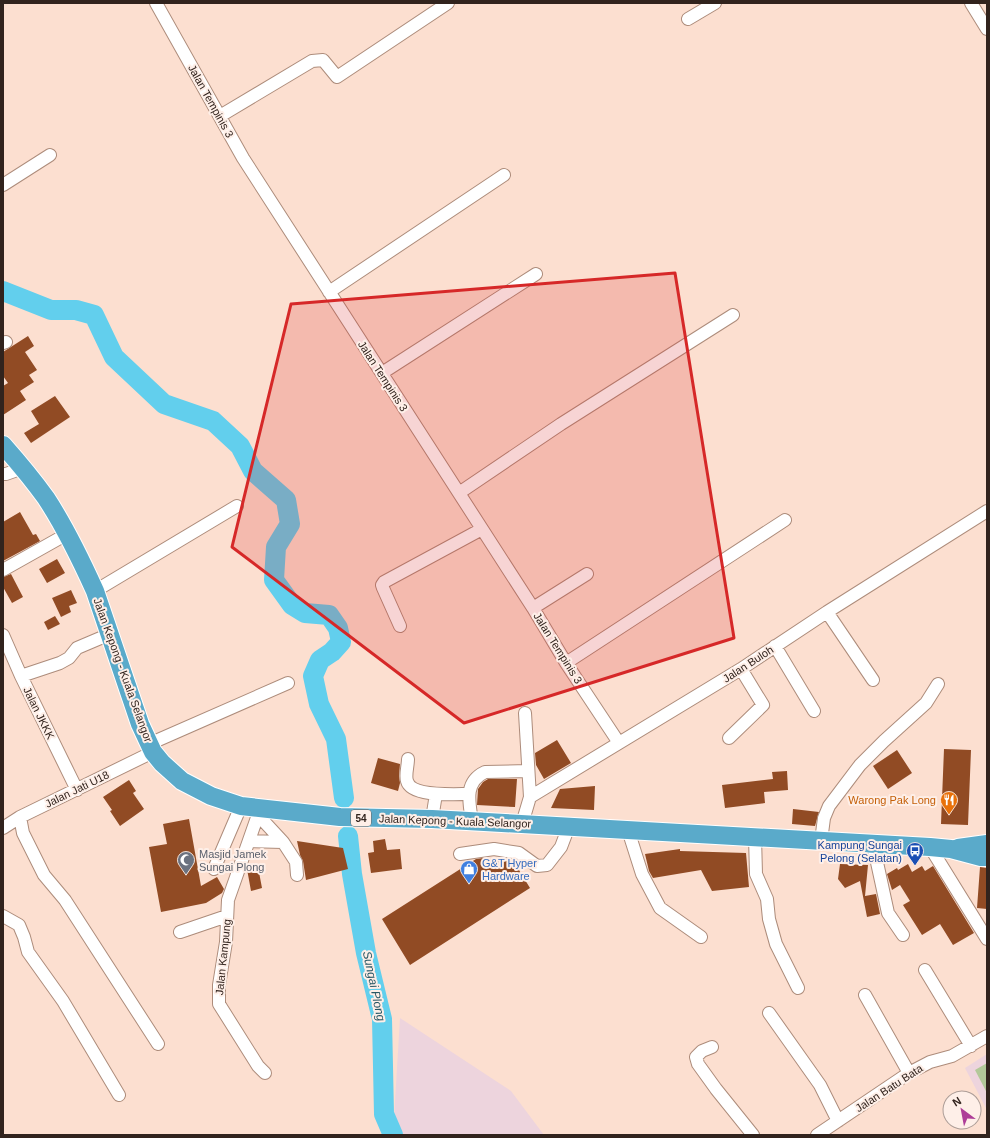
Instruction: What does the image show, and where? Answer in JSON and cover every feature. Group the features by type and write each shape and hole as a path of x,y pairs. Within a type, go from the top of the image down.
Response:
{"highway":[{"name":"Jalan Kepong - Kuala Selangor","path":"3,445 46,499 67,534 95,592 140,724 151,748 162,763 182,781 211,796 259,812 340,817 432,819 569,826 930,847 951,849 981,857 987,857"},
{"name":"Jalan Kepong - Kuala Selangor","path":"951,849 987,844"}],"street":[{"name":"Jalan Tempinis 3","path":"156,3 243,158 533,608 566,663 619,743"},
{"path":"220,116 312,60 323,60 337,77 448,3"},
{"path":"688,19 715,3"},
{"path":"971,3 987,29"},
{"path":"3,185 50,155"},
{"path":"329,292 504,175"},
{"path":"382,373 536,274"},
{"path":"459,493 561,424 733,315"},
{"path":"3,474 22,468"},
{"path":"95,592 237,506"},
{"name":"Jalan Buloh","path":"530,797 741,668 987,511"},
{"path":"566,663 785,520"},
{"path":"400,626 383,588 382,585 384,582 482,529"},
{"path":"3,570 67,534"},
{"path":"533,608 587,574"},
{"path":"827,612 873,680"},
{"path":"21,676 60,663 69,658 77,648 110,634"},
{"name":"Jalan JKKK","path":"3,635 21,676 77,790"},
{"path":"776,646 814,710"},
{"path":"729,738 763,705 741,668"},
{"name":"Jalan Jati U18","path":"3,828 20,817 77,790 151,748 288,683"},
{"path":"821,841 824,818 829,806 860,765 926,703 938,684"},
{"path":"522,824 530,797 525,713"},
{"path":"408,759 406,780 414,789 436,794 468,794"},
{"path":"472,821 468,794 475,779 485,772 528,771"},
{"path":"432,819 436,794"},
{"path":"214,868 241,806"},
{"path":"259,812 283,842 296,862 297,875"},
{"name":"Jalan Kampung","path":"259,812 228,900 226,942 219,985 219,1004 258,1066 265,1073"},
{"path":"20,817 23,833 44,875 65,900 158,1044"},
{"path":"460,854 494,849 519,853 537,866 547,865 561,847 569,826"},
{"path":"628,830 642,874 660,908 701,937"},
{"path":"755,837 756,874 767,899 769,919 774,938 798,988"},
{"path":"249,841 283,842"},
{"path":"872,844 888,914 903,935"},
{"path":"930,847 987,939"},
{"path":"3,916 18,925 24,937 28,952 63,1001 118,1095"},
{"path":"180,932 227,916"},
{"path":"925,970 971,1046"},
{"path":"865,995 909,1073"},
{"path":"769,1013 820,1085 838,1121"},
{"name":"Jalan Batu Bata","path":"817,1135 909,1073 930,1062 952,1056 987,1036"},
{"path":"712,1047 696,1056 698,1064 753,1135"}],"highlighted area":[{"path":"675,273 734,638 464,723 232,547 291,304"}],"shaded area":[{"path":"400,1018 511,1091 544,1135 393,1135"},
{"path":"987,1054 987,1110 982,1100 982,1090 977,1090 965,1068"}],"green space":[{"path":"987,1063 987,1093 975,1070"}],"building":[{"path":"28,336 34,346 25,352 37,370 29,375 34,382 20,391 26,400 3,415 3,386 8,383 3,376 3,352"},
{"path":"55,396 70,417 31,443 24,433 39,424 31,411"},
{"path":"20,512 33,535 36,534 40,541 3,561 3,522"},
{"path":"57,559 65,573 47,583 39,569"},
{"path":"11,574 23,597 12,603 3,587 3,577"},
{"path":"71,590 77,603 69,606 71,612 61,617 52,598"},
{"path":"55,616 60,624 48,630 44,622"},
{"path":"557,740 571,763 544,779 536,765 535,753"},
{"path":"944,749 971,750 968,825 941,824"},
{"path":"897,750 912,773 888,789 873,766"},
{"path":"378,758 400,764 400,783 398,791 371,783"},
{"path":"787,771 788,790 764,792 765,803 725,808 722,785 773,779 772,772"},
{"path":"488,779 517,779 515,807 477,805 478,789 483,782"},
{"path":"129,780 136,791 133,793 144,809 120,826 103,797"},
{"path":"595,786 594,810 551,808 560,789"},
{"path":"793,809 819,812 815,826 792,824"},
{"path":"189,819 201,886 217,877 224,889 222,893 206,903 161,912 149,847 167,844 163,824"},
{"path":"385,839 387,850 400,849 402,869 371,873 368,853 374,852 373,841"},
{"path":"297,841 343,848 348,869 306,880 303,861"},
{"path":"680,849 680,851 746,853 749,887 712,891 701,870 653,878 649,871 645,854"},
{"path":"483,858 514,862 530,888 410,965 382,919 476,859"},
{"path":"840,864 868,865 865,896 876,894 880,914 867,917 860,881 845,888 838,879"},
{"path":"908,864 912,872 922,866 925,871 933,866 974,933 953,945 940,924 922,935 903,905 910,901 900,885 892,890 887,874"},
{"path":"258,867 262,888 251,891 247,869"},
{"path":"980,867 987,868 987,909 977,908"}],"waterway":[{"name":"Sungai Plong","path":"3,291 51,310 76,310 94,315 114,357 164,404 213,421 240,446 253,471 286,500 290,524 276,547 274,580 292,605 305,613 329,615 338,628 341,642 332,652 320,660 313,676 319,704 336,739 344,798"},
{"name":"Sungai Plong","path":"348,836 352,874 366,953 382,1019 384,1114 393,1135"}],"place":[{"name":"Warong Pak Long","path":"949,815"},
{"name":"Kampung Sungai Pelong (Selatan)","path":"915,866"},
{"name":"Masjid Jamek Sungai Plong","path":"186,875"},
{"name":"G&T Hyper Hardware","path":"469,884"}]}
